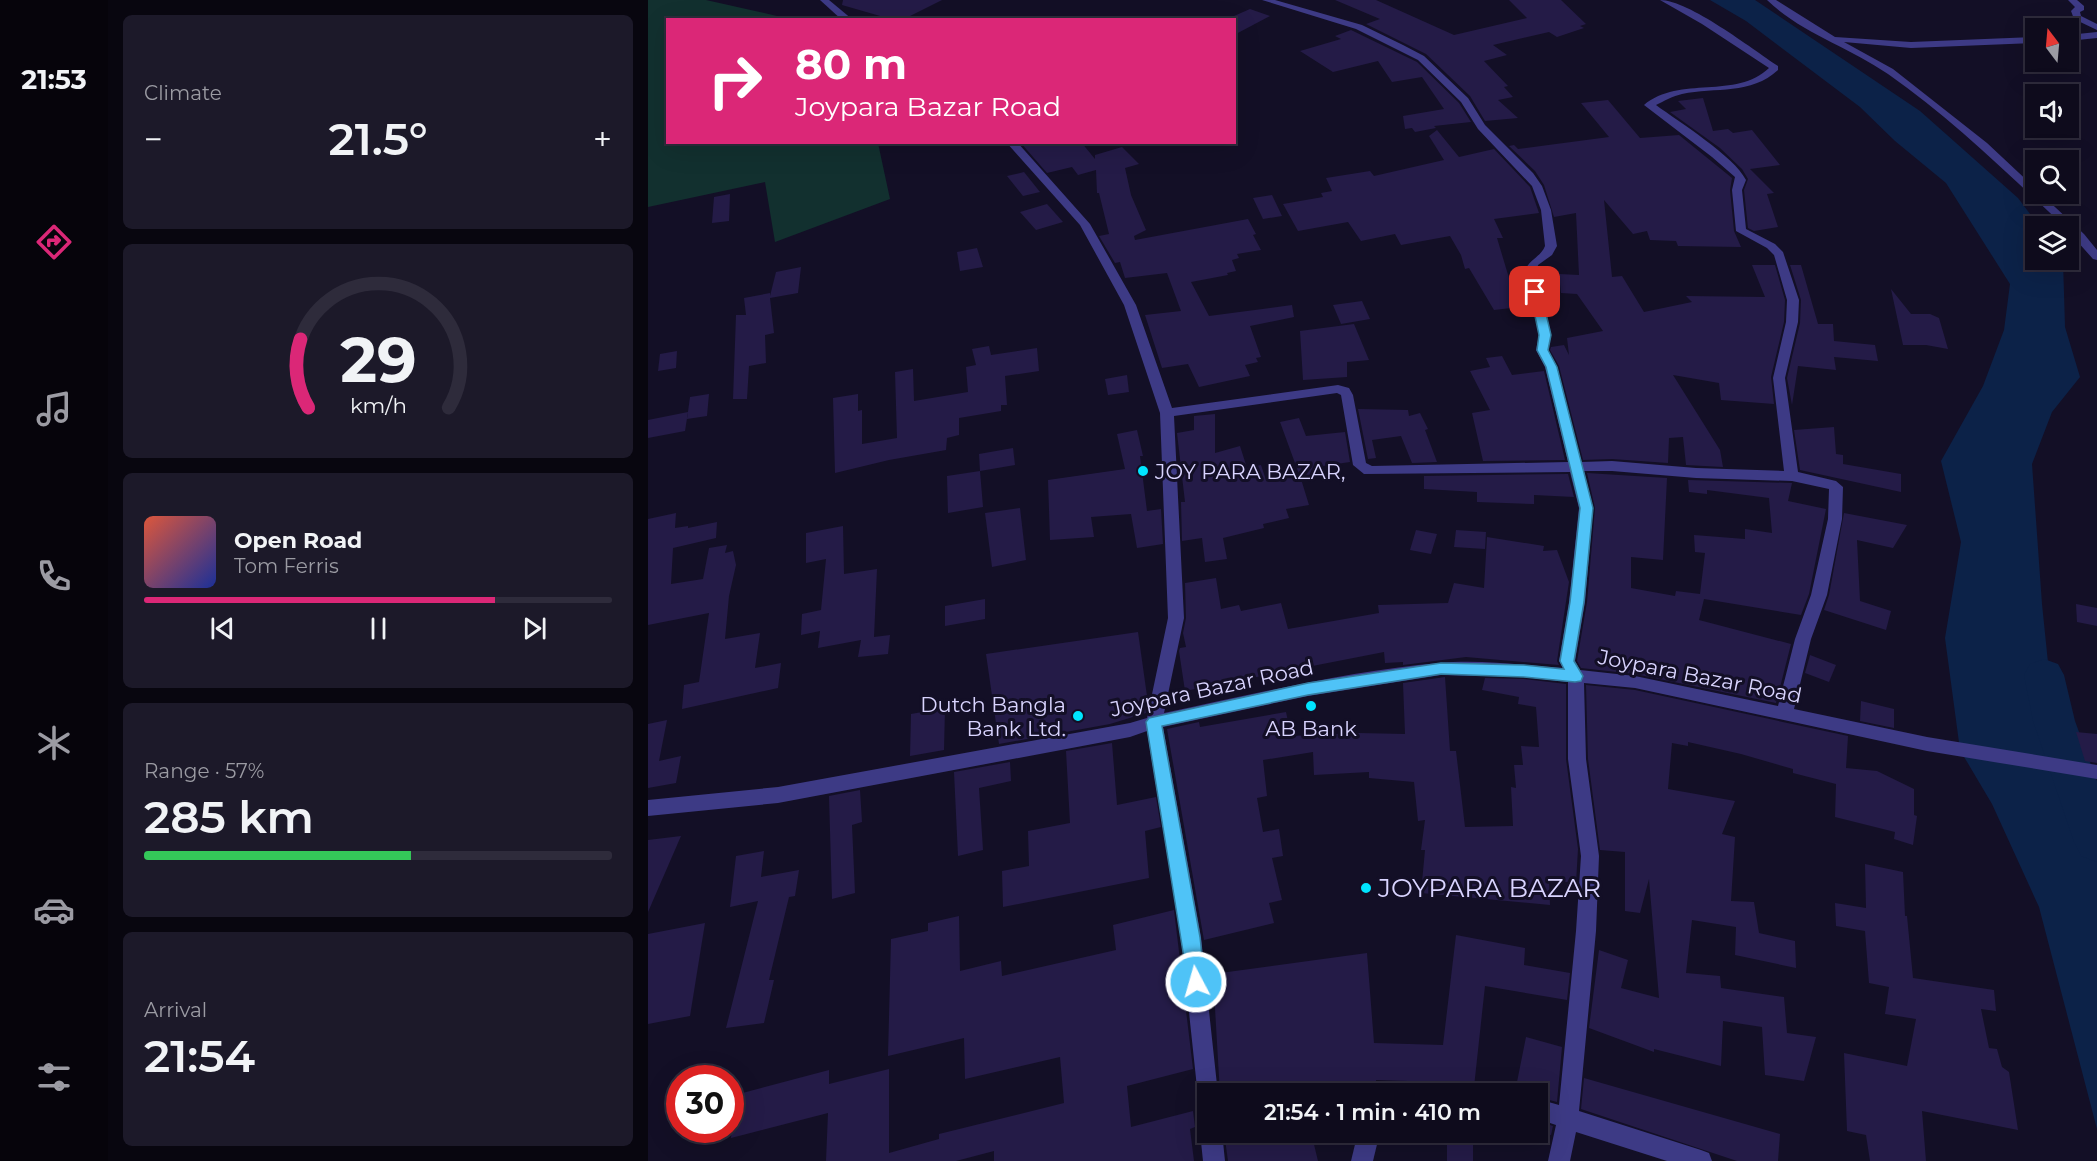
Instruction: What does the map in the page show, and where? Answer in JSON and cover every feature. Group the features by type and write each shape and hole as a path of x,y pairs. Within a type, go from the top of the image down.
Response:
{"street":[{"path":"824,0 846,18"},
{"path":"1266,0 1359,27 1421,58 1465,100 1481,127 1537,186 1546,210 1551,246 1548,253 1533,264 1531,271 1545,335 1542,350 1551,367 1586,508 1577,602 1567,661 1575,676 1577,759 1590,856 1586,931 1568,1117 1559,1161"},
{"path":"1664,0 1705,22 1775,68 1768,77 1734,86 1682,92 1648,105 1716,155 1739,176 1741,180 1737,190 1741,231 1771,246 1782,260 1793,300 1792,322 1779,378 1792,476"},
{"path":"1771,0 1807,25 1890,71 1983,144 2080,236 2097,257"},
{"path":"2072,0 2081,8 2075,11 2077,17 2097,27"},
{"path":"2079,37 2097,35"},
{"path":"1832,39 1911,45 2025,40"},
{"path":"1013,144 1085,224 1130,305 1167,413 1176,618 1154,722 1191,937 1207,1083"},
{"path":"2080,236 2097,234"},
{"path":"1167,413 1338,389 1347,395 1360,465 1369,471 1422,468 1612,466 1696,473 1792,476 1830,483 1836,487 1838,494 1819,595 1803,639 1784,714"},
{"name":"Joypara Bazar Road","path":"648,808 778,795 1130,730 1154,722 1308,689 1441,669 1524,671 1635,682 1927,744 2097,772"},
{"path":"1548,1111 1701,1161"},
{"path":"1212,1143 1214,1161"},
{"path":"1362,1161 1366,1143"}],"green space":[{"path":"648,0 706,0 777,16 776,18 666,18 666,144 878,144 890,199 775,242 765,182 648,207"}],"water":[{"path":"1710,0 1755,0 1920,111 2018,198 2032,216 2025,216 2025,270 2063,270 2065,327 2080,377 2052,412 2032,464 2042,604 2054,721 2097,842 2097,1129 2039,907 1992,804 1960,750 1945,638 1961,542 1941,461 1983,386 2004,330 2010,284 1946,183 1895,141 1860,107 1746,21"}],"building":[{"path":"843,0 942,0 906,18 887,18 842,5"},
{"path":"1335,0 1376,0 1454,35 1527,18 1509,0 1561,0 1586,24 1580,26 1584,28 1557,37 1549,32 1493,45 1507,55 1484,61 1508,86 1504,87 1513,97 1498,100 1518,118 1485,121 1470,96 1426,54 1366,24 1380,19"},
{"path":"1250,9 1270,16 1236,34 1234,16"},
{"path":"1351,30 1417,62 1459,103 1471,122 1434,126 1436,128 1415,132 1412,128 1405,129 1403,116 1444,109 1422,77 1392,82 1378,61 1333,72 1300,51 1341,39 1335,36"},
{"path":"1703,98 1713,131 1728,129 1733,133 1752,130 1780,165 1750,169 1774,193 1767,194 1778,227 1754,231 1748,228 1744,190 1748,179 1742,169 1720,148 1670,112 1686,109 1678,101"},
{"path":"1608,100 1640,138 1679,135 1732,178 1730,190 1734,231 1741,247 1678,246 1676,241 1650,240 1647,231 1633,234 1604,200 1612,277 1622,276 1644,312 1692,302 1686,296 1765,297 1752,265 1775,265 1785,300 1784,322 1771,377 1774,404 1721,400 1719,383 1673,375 1720,450 1723,467 1686,465 1683,437 1669,438 1668,463 1612,459 1583,460 1559,366 1550,350 1551,347 1564,345 1569,355 1567,338 1603,331 1577,294 1561,293 1559,274 1579,275 1576,213 1554,217 1544,185 1535,171 1509,146 1514,145 1518,149 1609,137 1581,103"},
{"path":"1437,130 1459,157 1494,149 1530,187 1539,213 1494,219 1503,238 1497,238 1509,278 1524,275 1528,294 1514,297 1520,307 1494,310 1469,268 1465,269 1461,255 1450,236 1401,245 1395,234 1361,241 1348,222 1298,231 1283,204 1323,197 1321,193 1332,191 1326,178 1370,171 1374,176 1444,160 1429,136"},
{"path":"1022,144 1083,144 1095,159 1095,155 1122,147 1139,164 1125,168 1131,195 1146,230 1134,236 1135,240 1248,219 1261,250 1237,254 1239,258 1232,260 1236,271 1227,273 1228,275 1191,282 1209,316 1292,305 1294,317 1250,326 1261,357 1256,358 1258,362 1245,365 1250,376 1199,387 1188,364 1162,368 1145,315 1181,311 1167,273 1125,278 1120,262 1115,263 1099,236 1109,234 1099,193 1097,193 1096,170 1078,175 1072,167 1047,173"},
{"path":"1024,172 1040,192 1023,196 1007,176"},
{"path":"730,194 729,221 712,223 714,197"},
{"path":"1272,195 1282,216 1263,219 1253,198"},
{"path":"1047,204 1063,222 1036,230 1020,212"},
{"path":"977,248 983,267 960,271 957,252"},
{"path":"1790,265 1801,265 1818,324 1833,324 1834,341 1875,345 1878,361 1834,357 1836,370 1798,366 1792,405 1787,378 1800,323 1801,300"},
{"path":"801,267 798,293 770,298 774,333 765,335 766,363 749,366 747,399 733,399 736,315 746,315 744,298 770,293 770,296 776,272"},
{"path":"1891,289 1911,314 1930,314 1939,318 1948,349 1926,345 1903,345"},
{"path":"1362,301 1370,319 1341,324 1333,305"},
{"path":"1354,324 1369,360 1347,362 1347,377 1303,380 1300,331"},
{"path":"989,346 991,355 1037,348 1039,371 1005,376 1007,405 1001,405 1001,411 959,418 959,435 947,438 946,450 835,473 833,398 858,394 858,411 862,410 862,444 897,438 895,372 913,369 914,401 968,392 966,367 976,365 972,349"},
{"path":"677,351 676,368 658,371 660,354"},
{"path":"1502,356 1512,375 1544,371 1565,460 1483,461 1472,413 1490,410 1470,371 1490,367 1486,358"},
{"path":"1127,375 1129,392 1108,395 1105,379"},
{"path":"709,394 707,416 687,419 690,397"},
{"path":"1358,409 1408,410 1409,416 1420,413 1428,429 1425,430 1437,462 1412,463 1401,436 1372,440 1376,458 1368,459"},
{"path":"688,412 685,431 648,438 648,420"},
{"path":"1215,414 1215,453 1240,446 1247,468 1261,465 1266,480 1299,474 1280,422 1299,418 1306,436 1345,432 1350,462 1316,467 1320,476 1301,479 1309,505 1286,509 1289,518 1263,524 1264,528 1223,538 1227,559 1205,562 1202,538 1182,541 1181,502 1185,502 1177,433 1194,430 1194,416"},
{"path":"1834,427 1836,454 1843,455 1843,464 1901,474 1901,492 1800,470 1794,430"},
{"path":"1137,430 1143,456 1140,456 1147,511 1161,509 1163,544 1137,548 1131,514 1091,517 1094,537 1050,540 1048,480 1125,469 1117,434"},
{"path":"1013,448 1015,465 980,471 979,454"},
{"path":"980,471 983,507 948,513 947,476"},
{"path":"1587,473 1667,478 1663,560 1631,557 1631,588 1675,596 1676,591 1700,594 1705,553 1695,552 1694,535 1745,539 1745,529 1772,533 1769,498 1707,490 1707,494 1689,492 1688,480 1792,483 1788,501 1826,509 1809,594 1801,615 1704,599 1699,620 1791,644 1776,703 1635,674 1581,668 1577,661 1587,602 1595,508"},
{"path":"1568,474 1574,497 1534,495 1534,504 1477,502 1477,492 1424,489 1424,476"},
{"path":"1020,508 1026,560 992,567 985,513"},
{"path":"676,513 675,528 688,526 688,528 717,522 716,538 673,548 671,584 703,579 709,548 727,545 725,553 733,551 736,565 729,596 725,639 760,633 755,668 781,663 778,688 682,709 684,685 699,682 709,613 648,625 648,519"},
{"path":"1844,513 1907,525 1893,548 1857,540 1860,601 1891,611 1886,630 1824,610 1829,595"},
{"path":"843,526 844,574 877,569 874,637 890,635 888,654 858,657 861,640 818,648 820,631 801,635 802,614 821,610 826,559 806,563 806,533"},
{"path":"1416,530 1437,534 1431,554 1410,550"},
{"path":"1456,530 1486,532 1485,549 1454,547"},
{"path":"1487,537 1544,546 1543,551 1557,550 1569,582 1557,661 1559,665 1466,657 1403,665 1403,662 1385,663 1384,652 1185,691 1179,651 1180,648 1186,647 1183,633 1186,618 1185,583 1216,578 1221,609 1239,605 1241,611 1281,603 1288,629 1379,613 1378,605 1448,603 1454,583 1484,588"},
{"path":"985,599 985,619 945,626 945,606"},
{"path":"2076,604 2097,608 2097,626 2077,622"},
{"path":"1138,632 1148,703 1146,713 1110,724 999,744 986,654"},
{"path":"1810,655 1836,665 1829,682 1805,673"},
{"path":"1445,677 1450,751 1456,751 1465,827 1513,826 1511,787 1516,788 1514,765 1523,765 1521,746 1539,747 1536,707 1518,704 1519,697 1482,690 1485,678 1524,679 1566,684 1566,759 1578,849 1576,883 1549,880 1550,905 1421,893 1425,850 1421,850 1425,820 1418,821 1414,782 1369,778 1369,772 1314,775 1313,752 1263,760 1267,796 1257,798 1263,832 1279,829 1283,856 1272,858 1282,900 1269,903 1274,923 1204,940 1167,729 1199,722 1200,727 1286,712 1291,736 1358,733 1405,734 1403,683"},
{"path":"1586,685 1635,690 1848,736 1846,768 1877,771 1914,789 1914,815 1917,816 1913,845 1894,839 1895,832 1835,817 1836,784 1793,773 1793,769 1741,754 1688,742 1688,746 1672,743 1668,789 1735,801 1722,834 1735,837 1731,901 1754,902 1759,933 1795,941 1796,968 1735,955 1736,927 1692,920 1686,973 1720,976 1721,988 1784,997 1787,1033 1816,1037 1804,1081 1765,1075 1762,1027 1723,1021 1721,1066 1654,1049 1654,1052 1589,1028 1599,950 1628,960 1621,988 1659,998 1649,879 1640,913 1625,911 1625,852 1600,850 1588,759"},
{"path":"1861,701 1894,709 1894,728 1860,721"},
{"path":"945,708 944,750 910,756 911,714"},
{"path":"667,720 659,761 681,756 676,783 648,788 648,724"},
{"path":"2076,732 2097,734 2097,763 2085,761"},
{"path":"1112,743 1117,805 1156,797 1161,827 1145,831 1149,878 1003,907 1002,871 1029,866 1028,831 1070,823 1066,751"},
{"path":"1010,762 1011,781 979,788 983,850 958,856 954,772"},
{"path":"860,790 862,822 852,825 855,893 832,899 829,796"},
{"path":"681,836 648,912 648,840"},
{"path":"764,851 761,877 799,870 795,896 789,897 769,980 774,980 764,1023 726,1028 758,901 730,907 736,856"},
{"path":"1865,864 1903,872 1905,916 1907,916 1913,978 1994,990 1996,1011 1981,1009 1989,1048 1997,1049 2002,1067 2009,1072 2018,1130 1922,1111 1926,1161 1870,1161 1866,1135 1847,1131 1844,1053 1907,1066 1916,1019 1885,1014 1889,987 1869,983 1865,931 1836,926 1835,903 1866,908"},
{"path":"1174,910 1193,1069 1127,1086 1131,1127 1193,1111 1195,1127 1190,1129 1194,1161 994,1161 994,1151 956,1161 826,1161 828,1113 744,1135 744,1093 829,1070 829,1084 889,1069 889,1153 939,1139 939,1134 1064,1103 1060,1057 965,1079 964,1038 888,1056 891,939 928,931 928,923 959,916 960,971 1001,961 1002,976 1116,950 1113,925"},
{"path":"705,923 690,1016 648,1024 648,934"},
{"path":"1456,935 1525,948 1524,965 1570,973 1567,1000 1485,986 1474,1083 1376,1080 1376,1083 1219,1083 1213,974 1367,953 1374,1043 1443,1045"},
{"path":"1526,1037 1562,1047 1557,1102 1548,1100 1548,1083 1517,1083"},
{"path":"1584,1078 1780,1134 1778,1161 1737,1161 1581,1109"},
{"path":"1548,1124 1553,1126 1551,1135 1548,1135"},
{"path":"1226,1143 1314,1143 1318,1161 1228,1161"},
{"path":"1447,1143 1473,1143 1473,1161 1447,1161"}],"waterway":[{"path":"2044,675 2054,721 2097,842"}],"place":[{"name":"JOY PARA BAZAR,","path":"1143,471"},
{"name":"AB Bank","path":"1311,706"},
{"name":"Dutch Bangla Bank Ltd.","path":"1078,716"},
{"name":"JOYPARA BAZAR","path":"1366,888"}],"route":[{"path":"1196,982 1191,937 1154,722 1308,689 1441,669 1524,671 1575,676 1567,661 1577,602 1586,508 1551,367 1542,350 1545,335 1535,292"}]}
